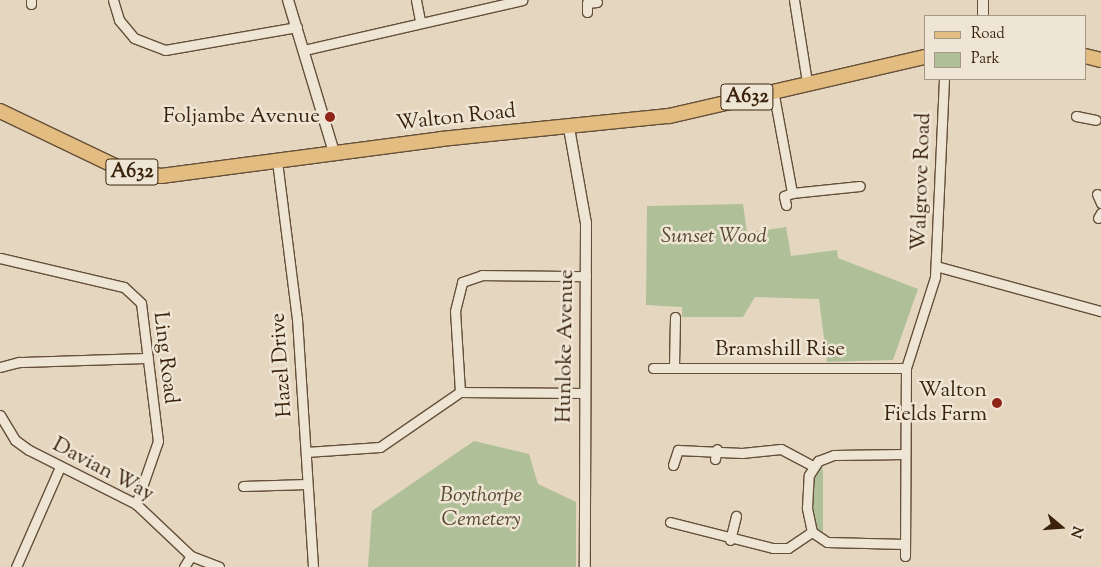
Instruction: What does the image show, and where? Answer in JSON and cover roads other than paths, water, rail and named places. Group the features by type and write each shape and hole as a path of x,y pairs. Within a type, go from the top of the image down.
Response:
{"main road":[{"path":"1086,56 1101,60"},
{"name":"Walton Road","path":"0,111 117,167 148,175 277,161 334,152 669,116 807,82 924,57"}],"street":[{"path":"113,0 119,20 134,38 165,50 297,27"},
{"path":"288,0 334,152"},
{"path":"416,0 420,20"},
{"path":"304,50 420,20 522,0"},
{"path":"794,0 807,82"},
{"path":"983,0 983,15"},
{"path":"585,5 597,2"},
{"name":"Walgrove Road","path":"944,80 936,266 1101,311"},
{"path":"773,90 792,193"},
{"path":"1076,116 1097,122"},
{"name":"Hunloke Avenue","path":"569,128 586,223 584,392 585,567"},
{"name":"Hazel Drive","path":"277,161 297,319 313,567"},
{"path":"786,206 784,196 792,193 823,194 860,186"},
{"path":"1097,194 1101,203"},
{"name":"Ling Road","path":"0,258 124,287 141,304 158,441 136,504"},
{"path":"905,556 906,368 933,288 936,266"},
{"path":"460,392 455,311 462,282 482,275 586,276"},
{"path":"674,366 675,317"},
{"path":"675,330 685,330"},
{"path":"0,367 18,362 148,358"},
{"name":"Bramshill Rise","path":"653,368 674,366 906,368"},
{"path":"306,452 380,447 460,392 584,392"},
{"name":"Davian Way","path":"0,415 3,428 29,450 136,504 191,556 218,567"},
{"path":"673,465 678,450 717,449 742,453 781,449 813,466"},
{"path":"715,460 717,449"},
{"path":"812,532 807,508 813,466 829,456 905,454"},
{"path":"16,567 60,467"},
{"path":"243,486 307,484"},
{"path":"730,540 736,516"},
{"path":"670,522 730,540 788,548 812,532"},
{"path":"812,532 833,543 905,544"},
{"path":"184,567 191,556"}],"place":[{"name":"Foljambe Avenue","path":"330,117"},
{"name":"Walton Fields Farm","path":"997,403"}],"park label":[{"name":"Sunset Wood","path":"714,237"},
{"name":"Boythorpe Cemetery","path":"481,508"}]}
